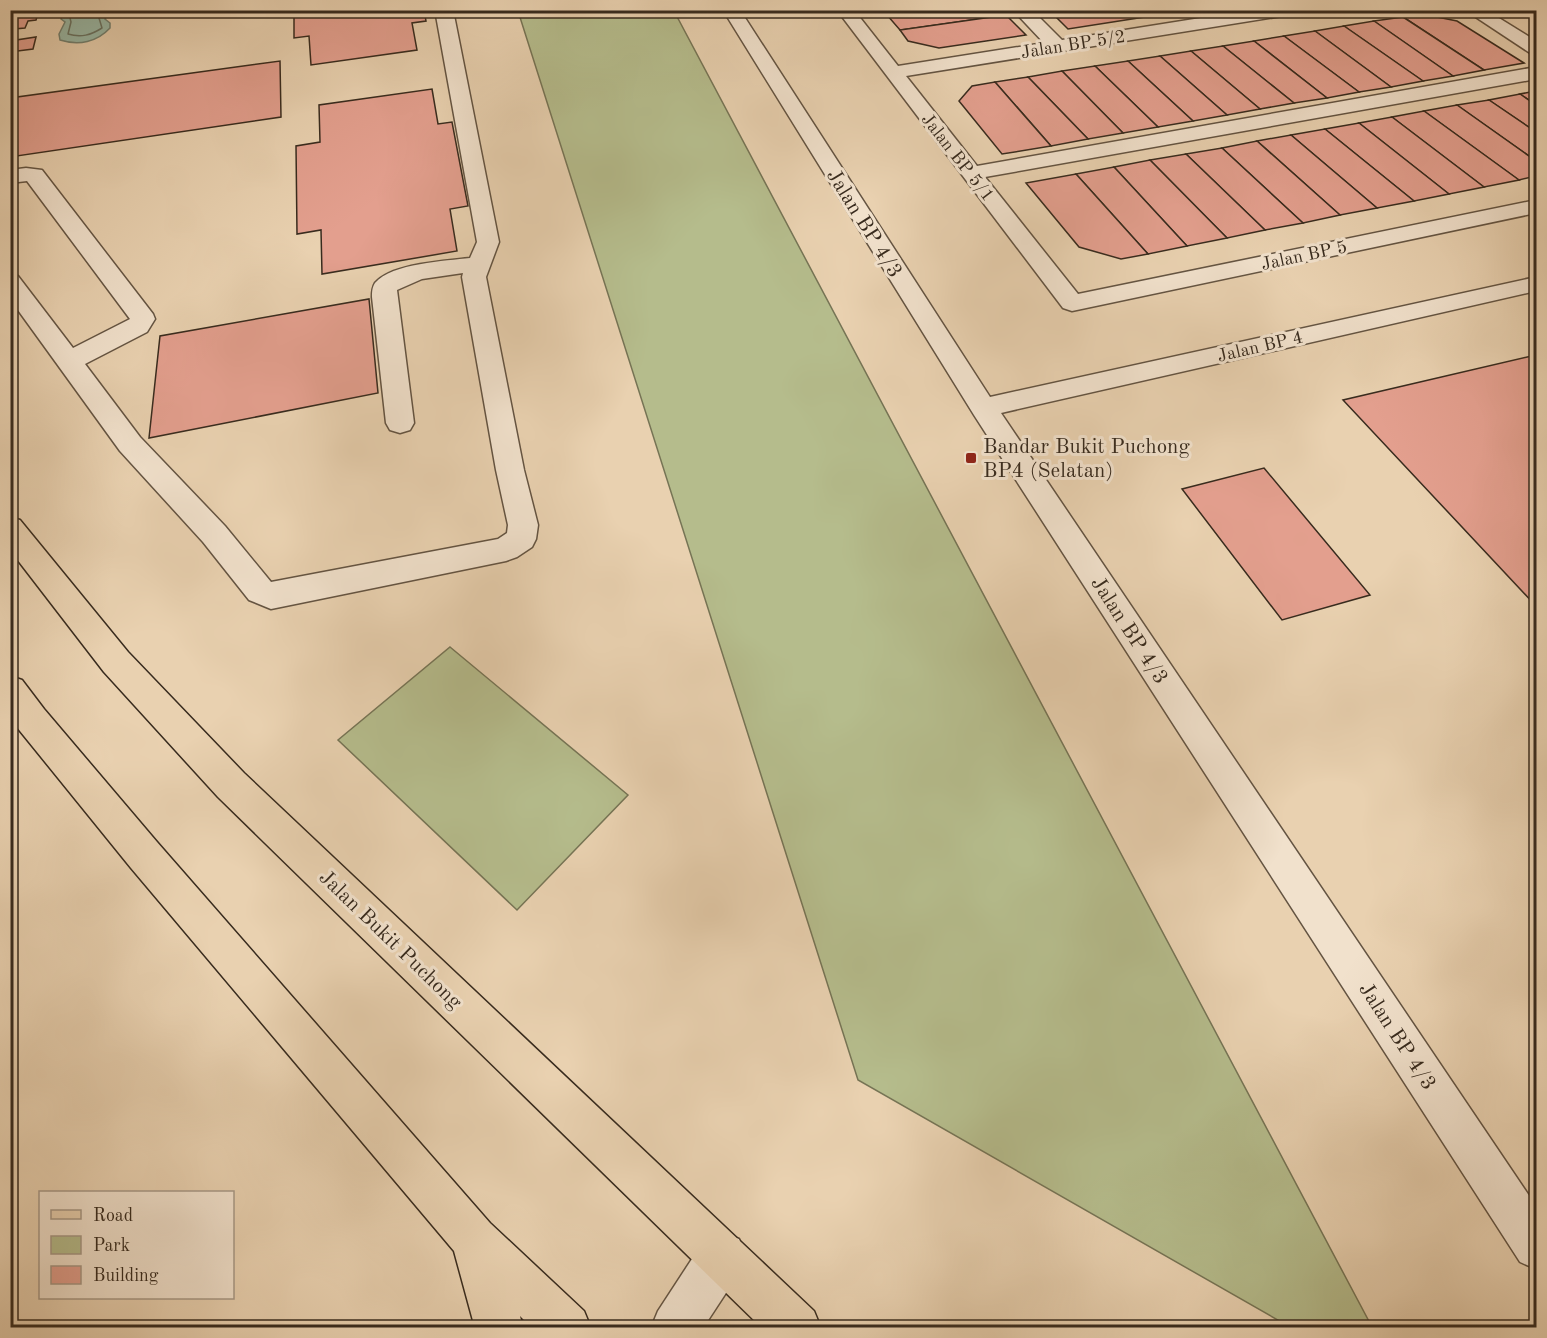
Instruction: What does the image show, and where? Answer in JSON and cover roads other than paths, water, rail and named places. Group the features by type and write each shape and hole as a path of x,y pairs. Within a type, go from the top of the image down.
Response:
{"main road":[{"name":"Jalan Bukit Puchong","path":"10,528 116,663 231,784 722,1256 778,1321"},
{"path":"10,690 32,720 144,855 474,1239 567,1328"},
{"path":"474,1239 499,1328"}],"street":[{"path":"10,281 130,444 214,534 260,591 271,596 506,549 521,539 523,525 510,470 474,277 477,264 485,254 488,242 444,10"},
{"name":"Jalan BP 4/3","path":"731,10 983,408 1536,1246"},
{"name":"Jalan BP 5/1","path":"845,10 1072,303"},
{"path":"1021,10 1058,46"},
{"name":"Jalan BP 5/2","path":"892,72 1058,46 1212,16 1288,10"},
{"path":"1473,10 1536,49"},
{"path":"971,173 1536,73"},
{"path":"10,177 34,175 143,319 138,326 69,361"},
{"name":"Jalan BP 5","path":"1072,303 1536,207"},
{"path":"400,423 384,297 385,287 396,278 477,264"},
{"name":"Jalan BP 4","path":"983,408 1536,284"},
{"path":"675,1328 722,1256"}],"water":[{"path":"63,11 110,11 105,19 110,23 110,28 99,37 87,42 74,43 60,40 59,34 65,22 61,19"}],"place":[{"name":"Bandar Bukit Puchong BP4 (Selatan)","path":"971,458"}]}
